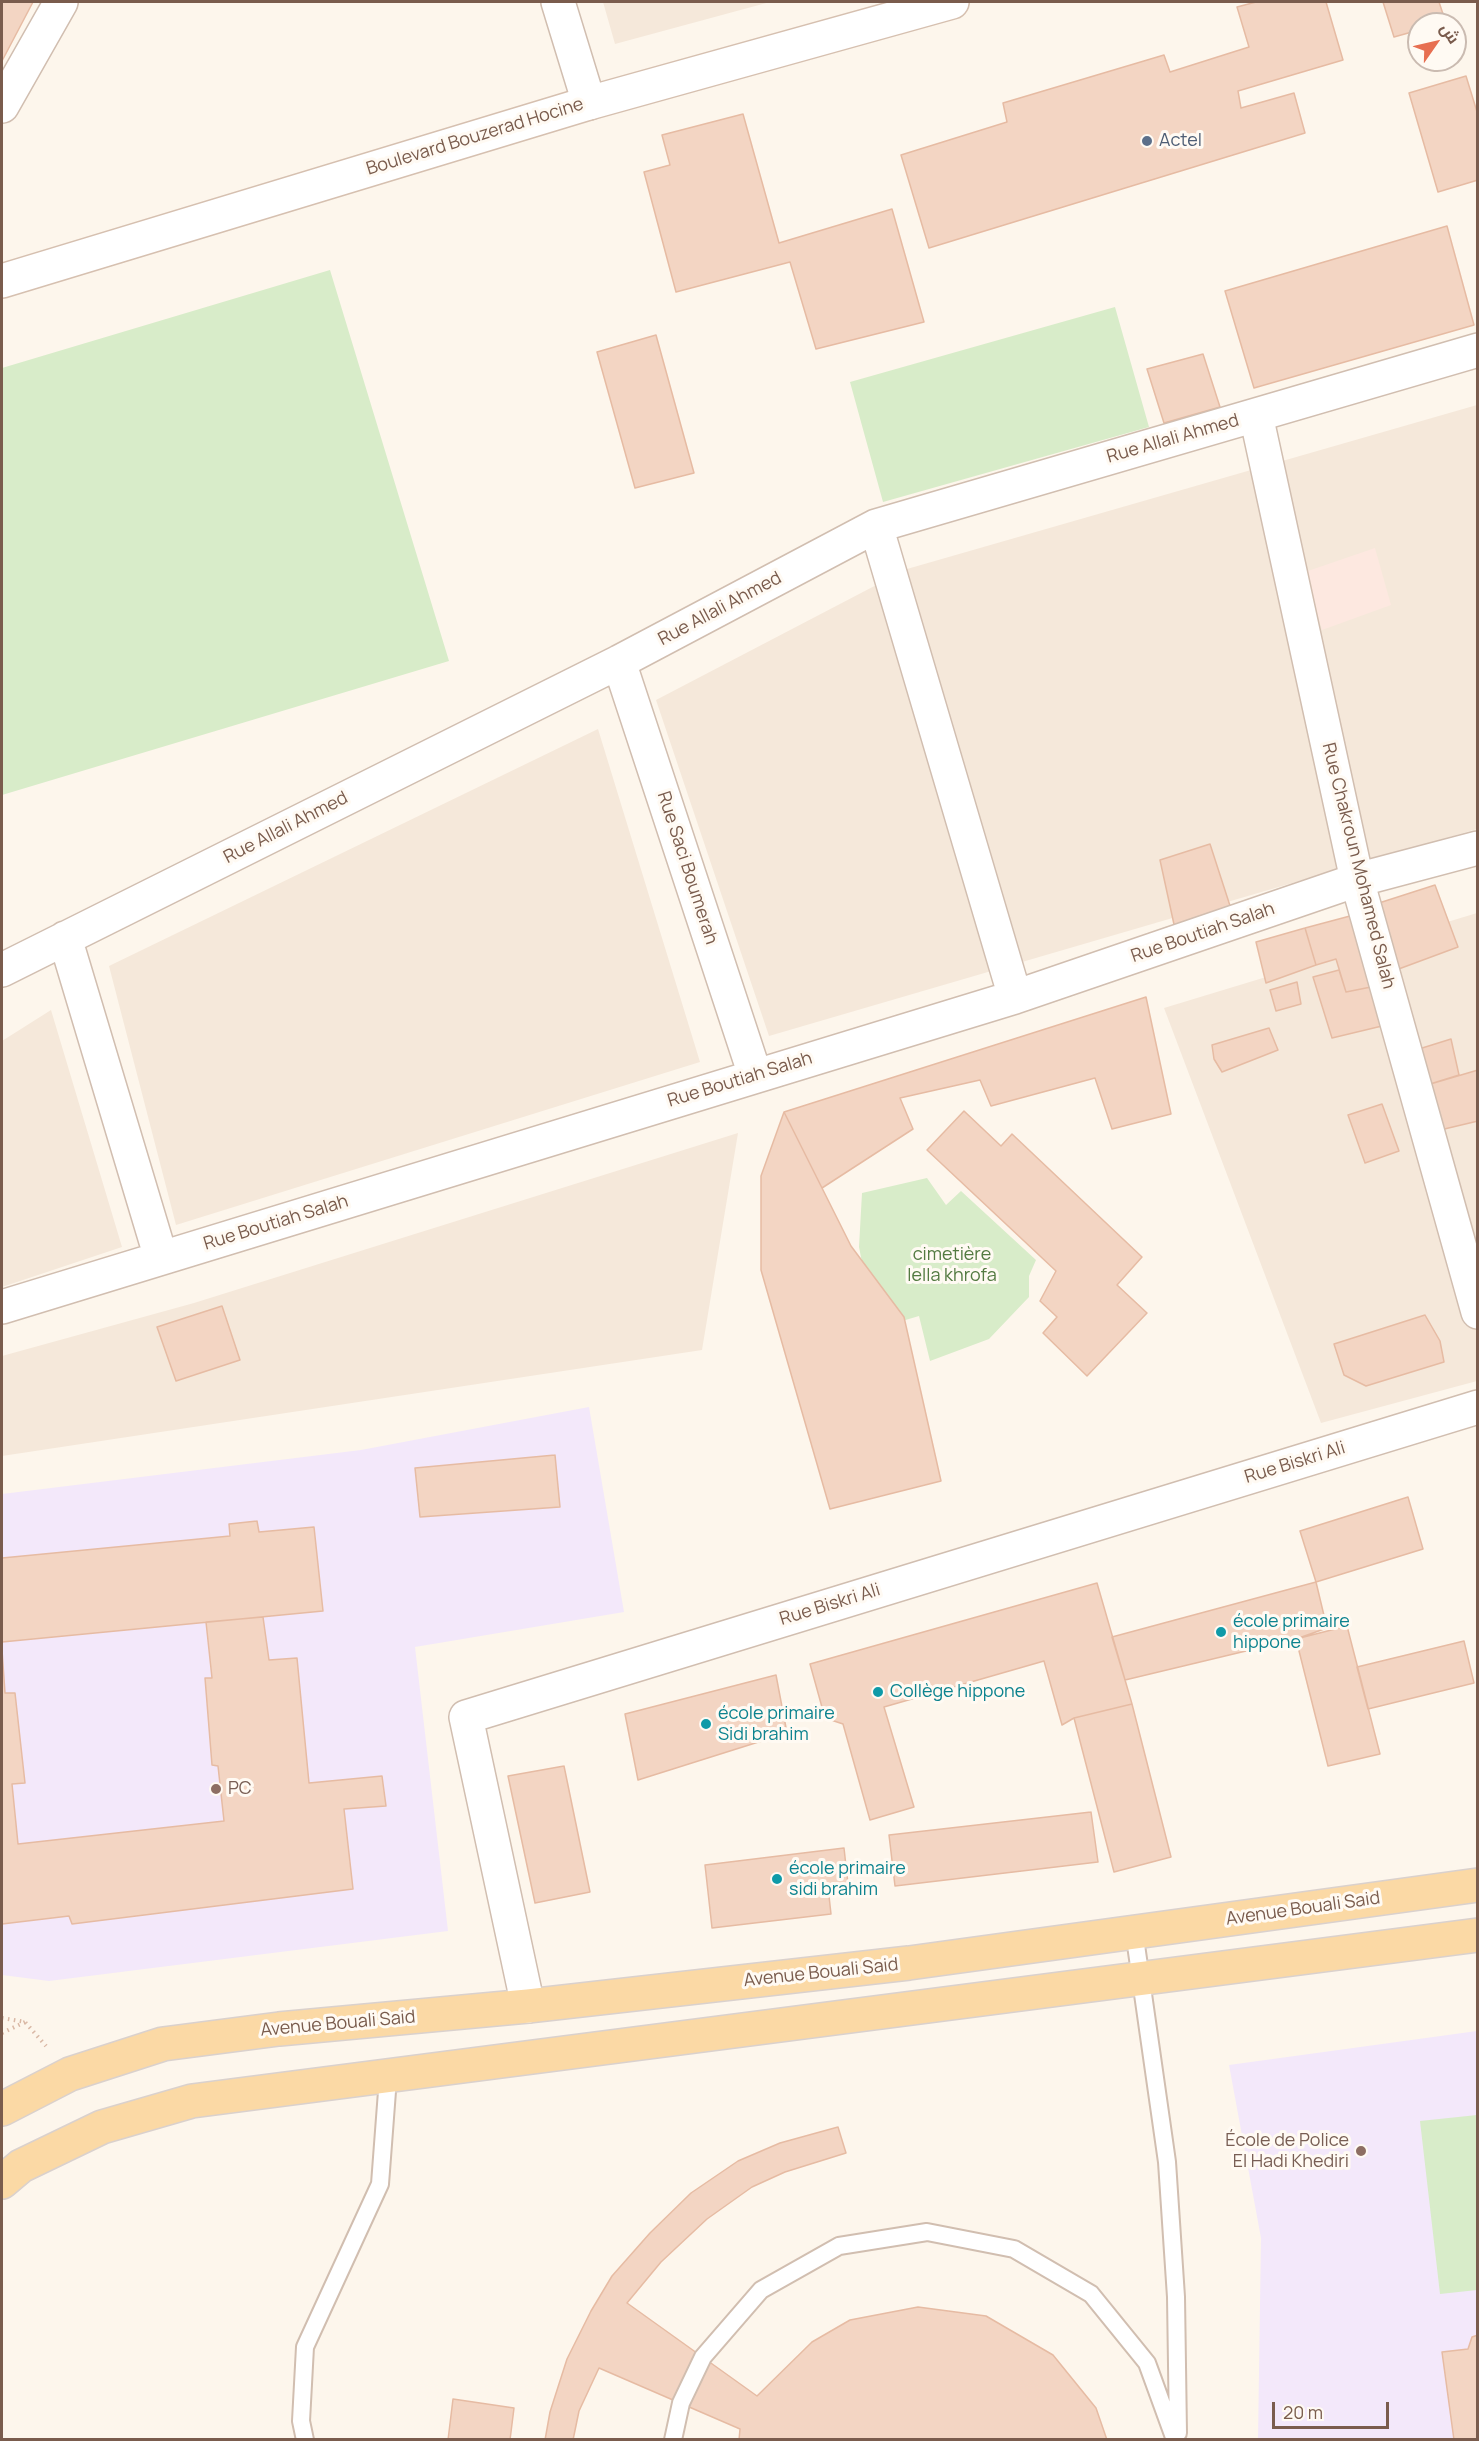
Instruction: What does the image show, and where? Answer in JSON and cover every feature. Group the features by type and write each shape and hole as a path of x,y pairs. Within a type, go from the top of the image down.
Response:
{"main road":[{"name":"Avenue Bouali Said","path":"2,2109 70,2074 163,2044 279,2029 528,2006 909,1963 1478,1885"},
{"path":"2,2182 21,2166 102,2127 192,2101 388,2078 1478,1935"}],"street":[{"path":"2,106 61,2"},
{"path":"558,2 589,103"},
{"name":"Boulevard Bouzerad Hocine","path":"2,281 589,103 952,2"},
{"name":"Rue Allali Ahmed","path":"2,970 619,662 876,526 1478,350"},
{"name":"Rue Chakroun Mohamed Salah","path":"1256,415 1357,880 1478,1312"},
{"path":"876,526 1015,997"},
{"name":"Rue Saci Boumerah","path":"619,662 755,1075"},
{"name":"Rue Boutiah Salah","path":"2,1307 1015,997 1357,880 1478,848"},
{"path":"65,938 161,1258"},
{"name":"Rue Biskri Ali","path":"528,2006 466,1717 1478,1407"}],"lane":[{"path":"1134,1931 1167,2162 1176,2297 1176,2439"},
{"path":"305,2439 302,2421 304,2347 380,2184 388,2078"},
{"path":"673,2439 681,2403 703,2357 761,2290 839,2246 927,2232 1014,2249 1091,2294 1148,2363 1176,2439"}],"path":[{"path":"2,2018 26,2022 70,2074"},
{"path":"2,2033 26,2022"}],"shaded area":[{"path":"603,2 770,2 615,44"},
{"path":"1477,405 1477,829 769,1036 656,700 907,569"},
{"path":"1375,548 1391,605 1322,630 1305,572"},
{"path":"598,729 700,1062 176,1225 109,966"},
{"path":"1477,913 1477,1381 1321,1423 1164,1008"},
{"path":"51,1010 122,1247 2,1287 2,1041"},
{"path":"738,1133 702,1350 2,1456 2,1356 194,1303"},
{"name":"PC","path":"589,1407 624,1612 415,1647 448,1931 49,1981 2,1975 2,1494 361,1450"},
{"name":"École de Police El Hadi Khediri","path":"1477,2031 1477,2439 1258,2439 1261,2238 1229,2065"}],"green space":[{"path":"330,270 449,661 2,795 2,368"},
{"path":"1115,307 1149,427 883,502 850,382"},
{"name":"cimetière lella khrofa","path":"927,1178 946,1205 961,1191 1036,1260 1029,1276 1029,1297 989,1339 930,1361 919,1316 875,1329 859,1247 862,1193"},
{"path":"1477,2115 1477,2290 1440,2294 1420,2121"}],"building":[{"path":"2,2 33,2 2,61"},
{"path":"1256,2 1326,2 1343,60 1238,91 1241,108 1294,93 1305,133 929,248 901,155 1007,122 1003,103 1164,55 1170,72 1249,47 1237,7"},
{"path":"1383,2 1439,2 1442,12 1407,12 1407,33 1394,37"},
{"path":"1466,76 1478,115 1478,180 1438,192 1409,93"},
{"path":"743,114 779,243 892,209 924,322 816,349 790,262 676,292 644,172 670,165 662,135"},
{"path":"1447,226 1474,325 1254,388 1225,291"},
{"path":"656,335 694,473 635,488 597,352"},
{"path":"1203,354 1220,407 1164,423 1147,369"},
{"path":"1210,844 1233,915 1175,929 1160,860"},
{"path":"1435,885 1458,947 1396,970 1379,903"},
{"path":"1350,916 1371,987 1346,992 1336,959 1316,965 1305,928"},
{"path":"1305,928 1316,965 1266,983 1256,942"},
{"path":"1339,970 1346,992 1371,987 1382,1026 1332,1038 1313,977"},
{"path":"1297,982 1301,1004 1276,1011 1270,990"},
{"path":"1146,997 1171,1114 1112,1129 1095,1078 991,1106 980,1080 900,1098 913,1129 822,1188 784,1112"},
{"path":"1269,1028 1278,1050 1222,1072 1214,1059 1212,1045"},
{"path":"1451,1039 1459,1075 1427,1085 1419,1049"},
{"path":"1478,1070 1478,1121 1436,1131 1427,1085"},
{"path":"1382,1104 1399,1151 1365,1163 1348,1115"},
{"path":"964,1111 1001,1146 1012,1134 1142,1257 1117,1285 1147,1313 1087,1376 1043,1333 1057,1317 1040,1301 1056,1271 927,1150"},
{"path":"784,1112 851,1246 904,1317 941,1481 830,1509 761,1270 761,1176"},
{"path":"222,1306 240,1360 176,1381 157,1327"},
{"path":"1425,1315 1440,1341 1444,1362 1366,1386 1344,1375 1334,1344"},
{"path":"555,1455 560,1507 420,1517 415,1468"},
{"name":"école primaire hippone","path":"1408,1497 1423,1549 1316,1582 1300,1531"},
{"path":"257,1521 259,1532 314,1527 323,1611 2,1642 2,1558 230,1536 229,1524"},
{"name":"école primaire hippone","path":"1316,1582 1327,1628 1296,1639 1125,1680 1112,1637"},
{"name":"Collège hippone","path":"1097,1583 1132,1704 1074,1718 1062,1725 1044,1661 884,1707 914,1807 870,1820 843,1724 825,1718 810,1664"},
{"path":"263,1617 269,1660 297,1658 309,1783 382,1776 386,1806 344,1809 353,1889 72,1924 69,1916 2,1924 2,1650 5,1693 15,1693 25,1783 12,1784 18,1844 224,1821 218,1766 212,1765 205,1678 212,1678 206,1622"},
{"name":"école primaire hippone","path":"1347,1626 1380,1754 1328,1766 1296,1639"},
{"name":"école primaire hippone","path":"1464,1641 1474,1683 1368,1709 1357,1667"},
{"name":"école primaire Sidi brahim","path":"776,1675 787,1733 638,1780 625,1714"},
{"path":"1132,1704 1171,1857 1114,1872 1074,1718"},
{"path":"564,1766 590,1892 535,1903 508,1776"},
{"path":"1091,1812 1098,1862 895,1886 889,1835"},
{"name":"école primaire sidi brahim","path":"844,1848 849,1893 829,1896 831,1914 712,1928 705,1865"},
{"path":"838,2127 846,2153 785,2172 752,2187 707,2219 661,2262 627,2303 757,2396 812,2342 850,2320 918,2307 986,2316 1053,2355 1096,2408 1107,2440 739,2440 740,2429 599,2368 579,2411 573,2440 545,2440 550,2412 567,2359 591,2311 612,2276 650,2233 691,2193 738,2161 780,2143"},
{"path":"1478,2335 1478,2440 1454,2440 1442,2352 1468,2349 1472,2337"},
{"path":"453,2399 514,2408 510,2440 448,2440"}],"place":[{"name":"Actel","path":"1147,141"},
{"name":"école primaire hippone","path":"1221,1632"},
{"name":"Collège hippone","path":"878,1692"},
{"name":"école primaire Sidi brahim","path":"706,1724"},
{"name":"PC","path":"216,1789"},
{"name":"école primaire sidi brahim","path":"777,1879"},
{"name":"École de Police El Hadi Khediri","path":"1361,2151"}]}
